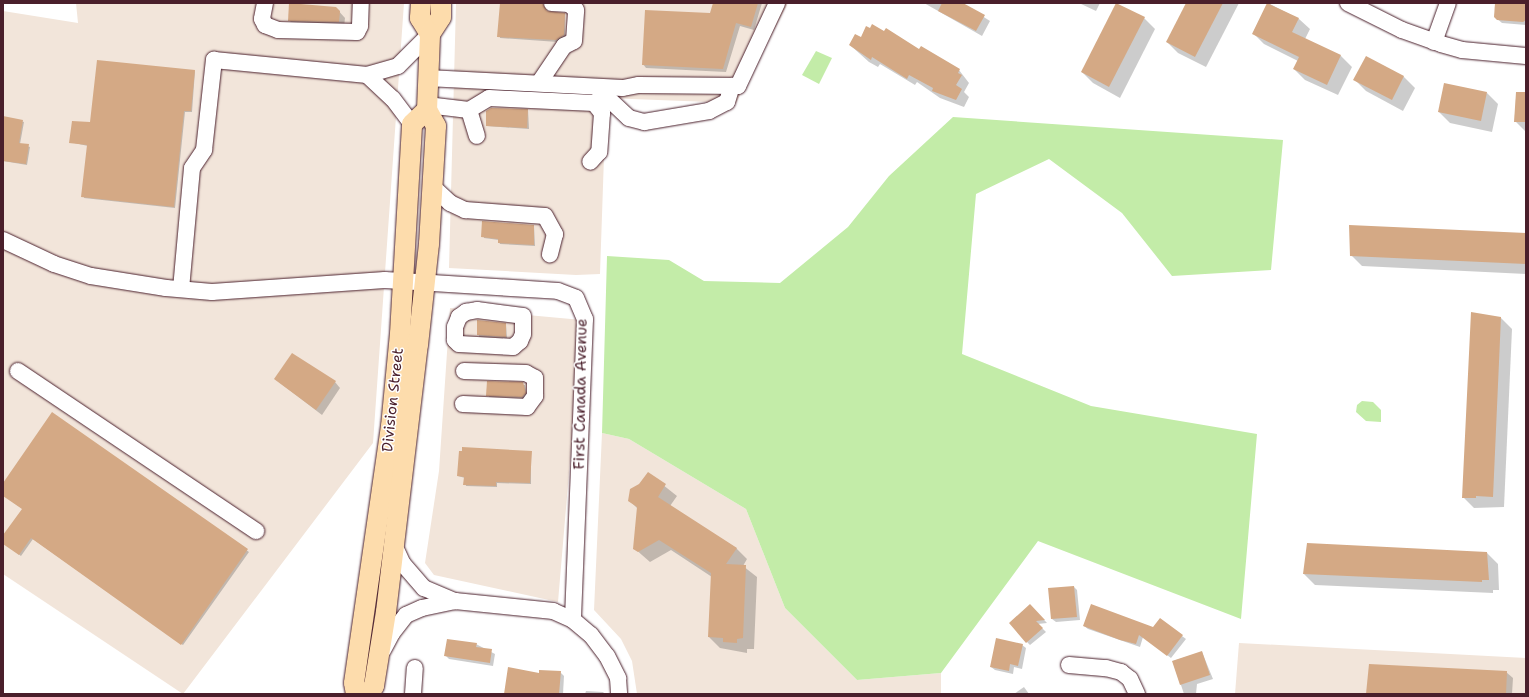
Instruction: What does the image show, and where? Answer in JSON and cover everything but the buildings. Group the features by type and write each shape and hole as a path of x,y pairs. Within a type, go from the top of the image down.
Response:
{"main road":[{"path":"420,3 420,18 430,34"},
{"name":"Division Street","path":"368,694 374,686 394,546 418,345 436,126 427,108 427,78 430,34 441,17 441,3"},
{"path":"412,124 427,108"},
{"name":"Division Street","path":"356,694 354,683 391,427 401,319 412,124"}],"street":[{"path":"265,3 262,19 266,25 278,30 357,32 360,26 361,3"},
{"path":"540,79 564,46 574,41 576,10 569,4 552,3"},
{"path":"427,78 540,79 596,87 738,86 777,3"},
{"path":"1348,3 1402,30 1434,42 1462,50 1526,56"},
{"path":"1434,42 1448,3"},
{"path":"181,289 192,168 204,150 214,60 367,75 398,66 430,34"},
{"path":"367,75 393,99 412,124"},
{"path":"596,87 629,118 644,122 709,111 727,102 732,86"},
{"path":"427,108 469,110 489,98 594,103 602,113 599,152 590,162"},
{"path":"469,110 477,136"},
{"path":"432,186 450,202 465,210 545,216 555,234 550,254"},
{"name":"First Canada Avenue","path":"3,240 54,264 91,276 181,289 212,292 364,280 402,280 558,291 576,298 582,308 585,319 573,620"},
{"path":"18,371 256,531"},
{"path":"463,404 527,407 535,396 535,378 526,373 464,371"},
{"path":"394,546 403,564 418,583 455,601"},
{"path":"377,664 392,633 406,614 422,608 455,601 553,611 573,620 591,634 607,656 618,678 619,694"},
{"path":"1069,665 1106,668 1121,672 1130,679 1137,694"},
{"path":"413,694 415,668"}],"shaded area":[{"path":"76,3 404,3 373,443 183,694 3,574 3,11 78,23"},
{"path":"456,3 788,3 736,103 606,98 600,274 576,275 449,268"},
{"path":"450,308 582,320 558,602 434,575 425,563 439,471"},
{"path":"602,433 629,439 746,509 785,608 857,680 941,673 941,694 637,694 632,661 621,639 594,610"},
{"path":"1239,643 1526,658 1525,694 1235,694"}],"green space":[{"path":"816,51 832,58 819,84 802,75"},
{"path":"953,117 1283,140 1271,270 1172,276 1122,213 1049,159 976,194 962,354 1091,406 1257,434 1241,619 1038,541 941,673 857,680 785,608 746,509 629,439 602,433 607,256 669,260 704,281 780,283 848,227 889,176"},
{"path":"1362,401 1373,402 1381,410 1381,422 1366,421 1356,412 1357,405"}]}
